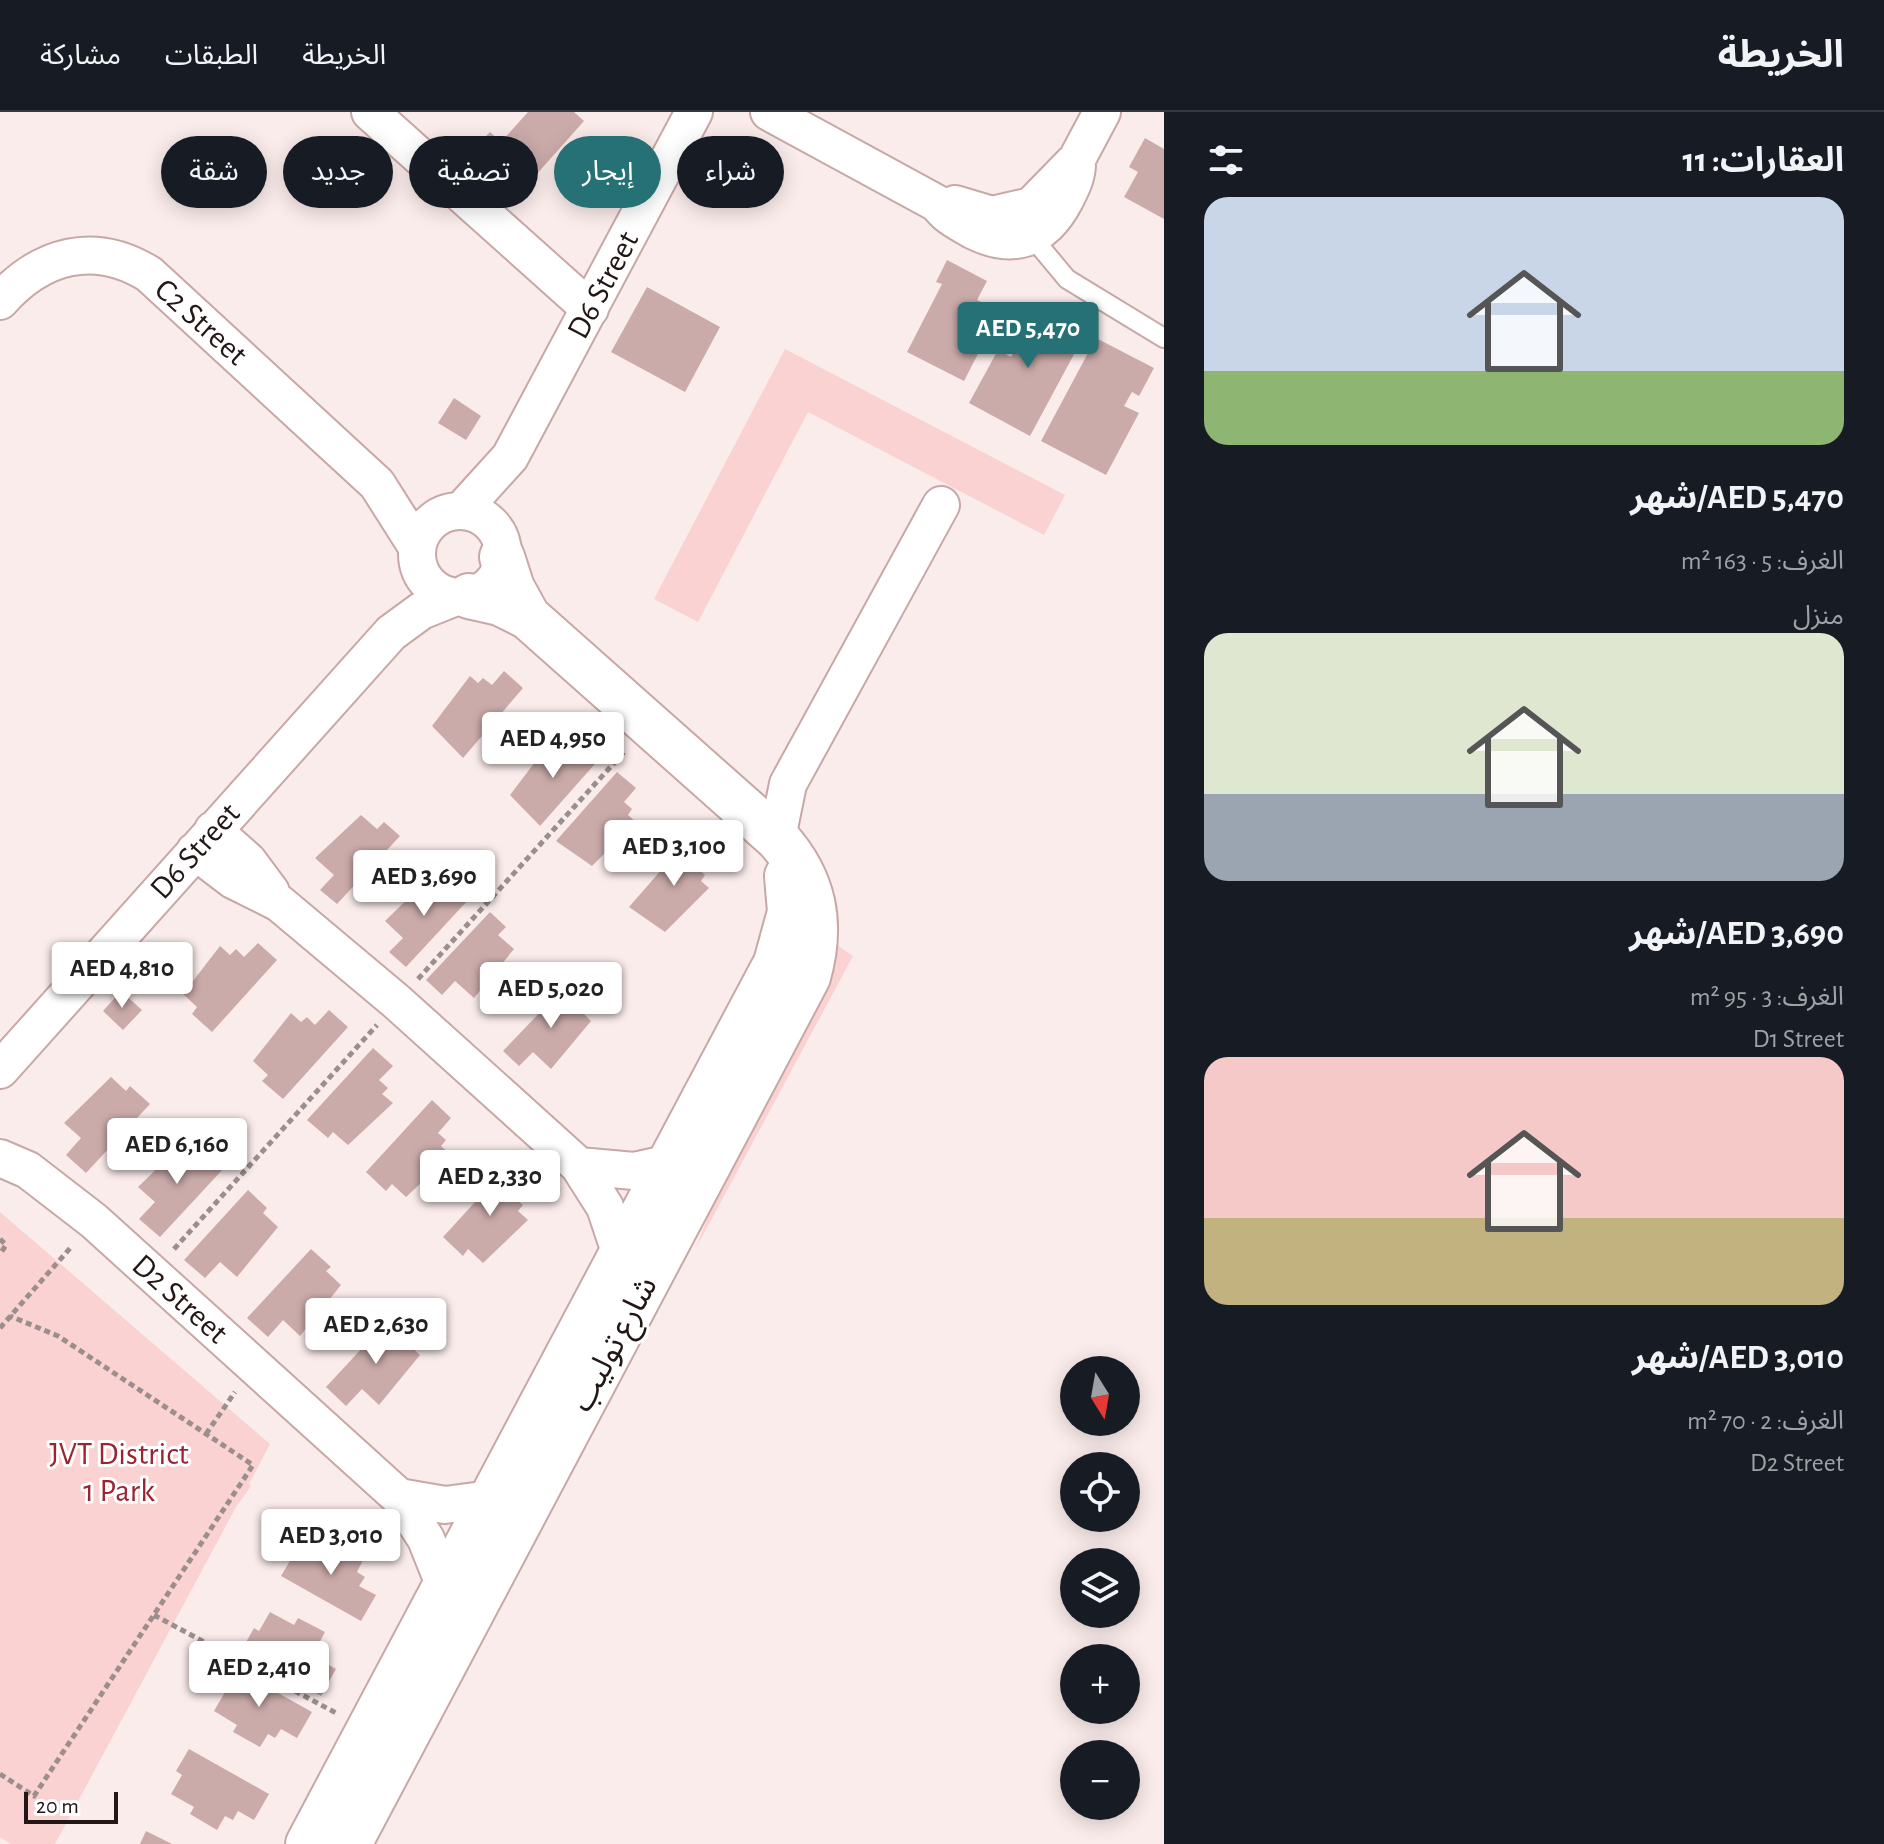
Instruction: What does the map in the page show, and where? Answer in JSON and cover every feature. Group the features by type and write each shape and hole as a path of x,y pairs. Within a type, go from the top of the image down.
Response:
{"street":[{"path":"370,112 590,309"},
{"name":"D6 Street","path":"456,512 510,457 694,112"},
{"path":"769,112 938,204 950,217 992,239 1017,242 1032,237 1052,222 1075,182 1077,159"},
{"path":"938,204 956,204 992,215 1019,211 1043,198 1077,159 1102,112"},
{"name":"C2 Street","path":"0,301 23,277 57,259 95,254 133,264 149,274 377,484 413,501 456,512"},
{"name":"D6 Street","path":"500,545 510,457"},
{"name":"C2 Street","path":"377,484 417,554"},
{"path":"777,838 788,784 941,505"},
{"path":"456,512 485,520 500,545 492,582 462,596 445,594 426,582 417,554 426,528 456,512"},
{"name":"شارع توليب","path":"500,545 512,588 528,617"},
{"name":"D6 Street","path":"391,633 408,598 417,554"},
{"name":"D6 Street","path":"0,1070 391,633 421,611 462,596"},
{"name":"شارع توليب","path":"349,1844 808,977 817,926 805,876 777,838 741,804 528,617 500,603 462,596"},
{"path":"741,804 788,784"},
{"name":"شارع توليب","path":"308,1844 776,963 790,912 789,885 777,838"},
{"path":"204,840 233,880 279,903 397,1002 579,1166 605,1207 621,1255"},
{"name":"D2 Street","path":"0,1131 14,1164 94,1221 399,1497 426,1539 444,1584"},
{"path":"579,1166 634,1171 670,1163"},
{"path":"399,1497 445,1505 490,1499"}],"lane":[{"path":"1032,237 1067,279 1164,338"}],"path":[{"path":"0,1328 94,1221"},
{"path":"0,1239 6,1245 0,1254"},
{"path":"0,1774 34,1796 253,1465 58,1336 10,1316"},
{"path":"206,1434 254,1365"},
{"path":"154,1615 336,1713 347,1692 379,1710"}],"green space":[{"path":"785,349 1065,495 1044,535 808,412 698,622 654,599"},
{"path":"830,940 853,956 696,1248 752,1101"},
{"name":"JVT District 1 Park","path":"0,1212 270,1444 249,1484 251,1486 236,1507 55,1844 11,1844 0,1837"}],"building":[{"path":"528,112 574,112 584,121 571,136 554,136 554,155 538,173 538,136 506,136"},
{"path":"1145,138 1164,149 1164,219 1124,197 1138,172 1129,167"},
{"path":"947,260 987,281 977,300 1000,311 964,381 907,352 942,284 936,282"},
{"path":"647,287 720,327 685,392 611,352"},
{"path":"1028,302 1086,332 1030,436 969,403 998,350 1011,357 1023,335 1013,330"},
{"path":"1096,338 1154,368 1139,396 1132,392 1124,406 1139,413 1106,475 1041,441"},
{"path":"454,398 481,416 466,440 438,423"},
{"path":"504,671 523,688 463,758 432,726 470,676 478,683 483,678 492,685"},
{"path":"582,740 601,757 540,826 510,795 548,745 557,752 561,746 569,754"},
{"path":"617,772 636,788 624,802 632,809 628,815 636,822 592,866 556,841"},
{"path":"361,815 377,829 384,822 400,836 337,904 320,890 334,875 315,858"},
{"path":"690,837 709,854 697,868 705,875 701,881 709,888 665,932 629,907"},
{"path":"430,877 446,892 453,884 469,899 406,967 389,952 403,938 385,921"},
{"path":"490,912 506,927 498,935 514,949 474,998 455,981 442,995 426,980"},
{"path":"258,943 277,960 212,1032 192,1014 197,1007 183,994 220,946 230,955 236,949 244,957"},
{"path":"567,984 583,998 576,1006 591,1021 551,1069 533,1052 519,1066 503,1051"},
{"path":"121,991 142,1010 123,1030 103,1011"},
{"path":"329,1010 348,1027 283,1099 262,1081 268,1075 253,1061 291,1013 301,1022 307,1017 315,1025"},
{"path":"373,1048 393,1066 379,1080 388,1088 382,1094 393,1103 348,1145 333,1132 328,1138 307,1120"},
{"path":"111,1077 126,1091 130,1086 150,1104 86,1173 66,1155 81,1138 64,1123"},
{"path":"432,1100 451,1118 438,1133 446,1140 441,1146 451,1155 406,1197 392,1184 386,1191 366,1172"},
{"path":"185,1141 200,1155 204,1150 224,1168 160,1237 139,1219 155,1202 138,1187"},
{"path":"509,1165 528,1183 514,1198 523,1205 518,1211 528,1220 483,1263 468,1249 463,1256 443,1237"},
{"path":"248,1190 267,1208 263,1213 278,1227 237,1277 220,1262 205,1278 184,1260"},
{"path":"311,1249 331,1267 326,1271 341,1285 300,1336 283,1320 268,1337 247,1318"},
{"path":"390,1318 410,1336 405,1341 420,1355 379,1405 362,1389 346,1406 326,1387"},
{"path":"310,1538 333,1551 337,1543 364,1558 357,1572 365,1577 359,1586 376,1595 361,1621 281,1576 294,1554 299,1557"},
{"path":"270,1612 294,1625 298,1618 325,1632 317,1647 325,1651 320,1660 336,1669 321,1696 241,1651 254,1628 259,1631"},
{"path":"232,1667 312,1712 297,1738 281,1729 275,1738 268,1734 260,1747 233,1732 237,1725 214,1711 225,1692 220,1689"},
{"path":"189,1749 269,1794 254,1820 238,1811 233,1820 225,1816 217,1830 190,1814 194,1807 171,1794 182,1775 176,1771"},
{"path":"146,1831 172,1844 140,1844"}]}
